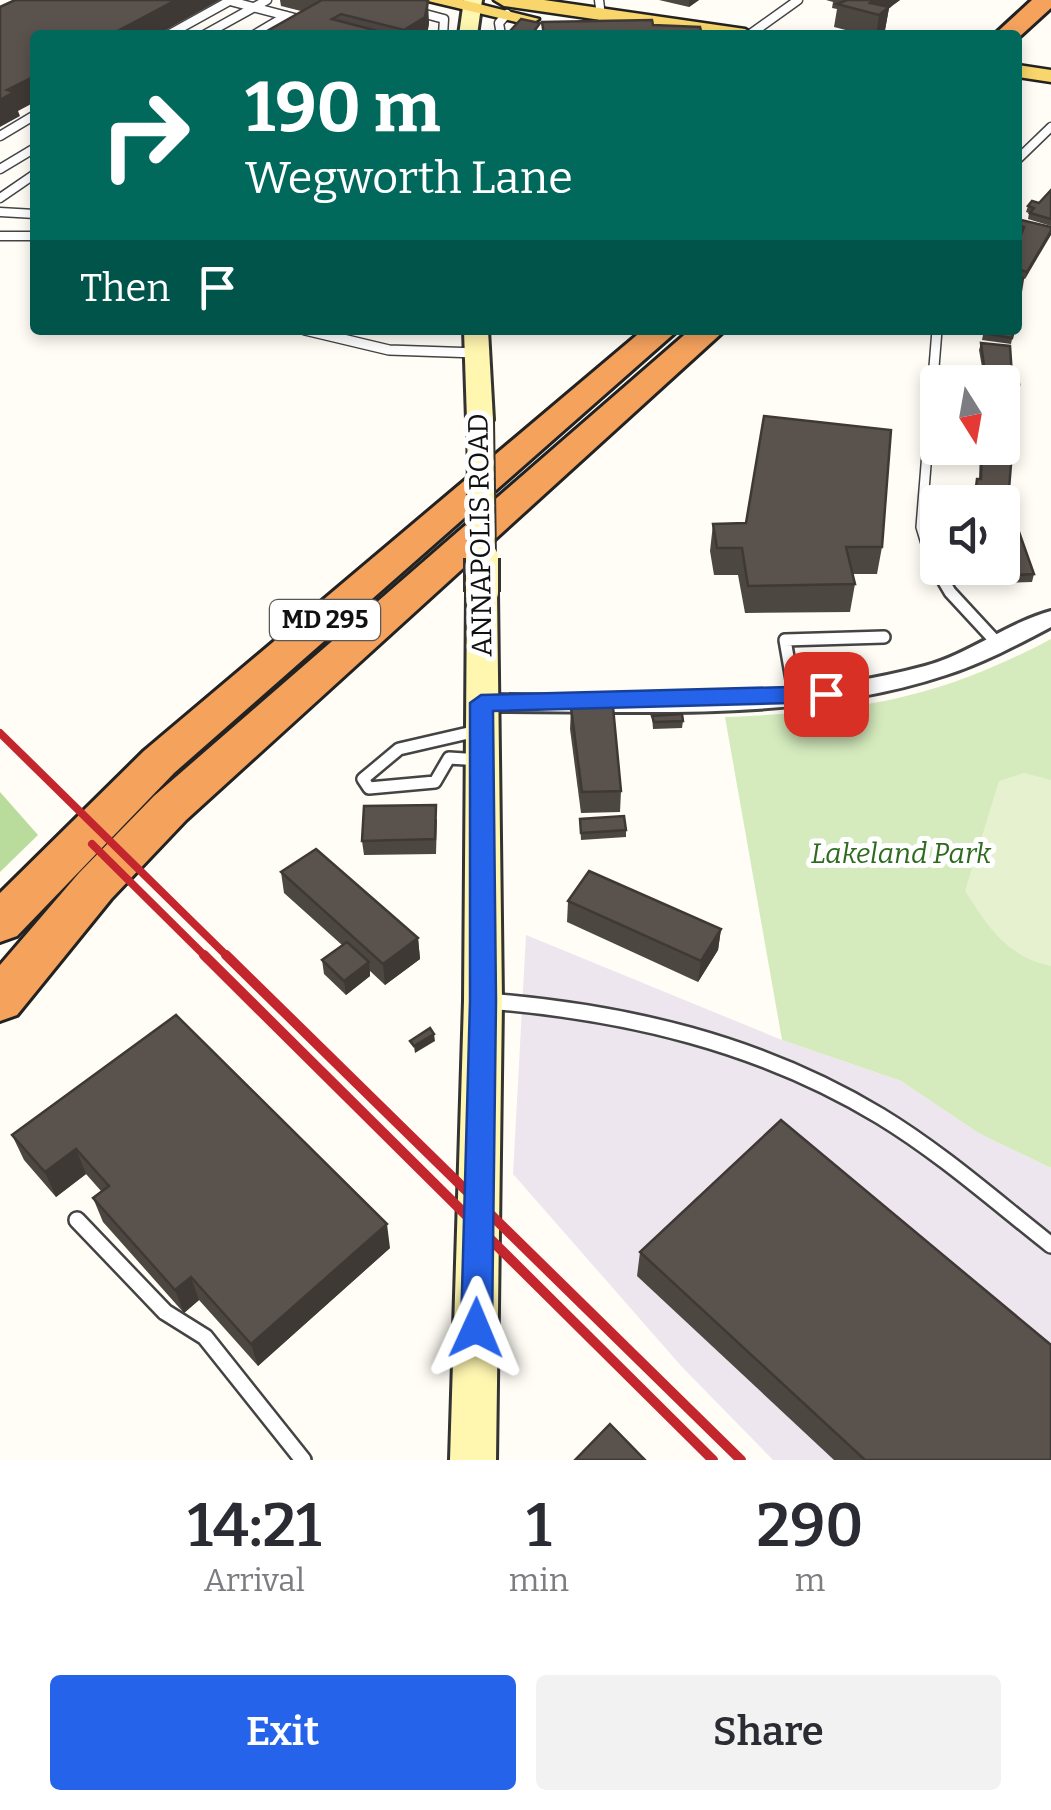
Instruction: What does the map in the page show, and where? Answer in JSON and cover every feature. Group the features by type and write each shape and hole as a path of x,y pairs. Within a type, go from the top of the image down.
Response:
{"highway":[{"path":"1012,30 1046,0"},
{"path":"1022,52 1051,27"},
{"name":"MD 295","path":"0,922 159,762 656,335"},
{"name":"MD 295","path":"0,1000 95,886 170,808 703,335"}],"main road":[{"path":"434,0 472,4 504,16 607,30"},
{"path":"469,30 472,4"},
{"path":"504,16 563,5 720,30"},
{"name":"ANNAPOLIS ROAD","path":"473,1460 483,1001 482,592 476,342"}],"street":[{"path":"482,731 795,697 914,676 999,645 1051,618"}],"lane":[{"path":"177,30 231,0 314,23 304,29"},
{"path":"213,30 267,0"},
{"path":"754,30 798,0"},
{"path":"408,9 444,18 444,30"},
{"path":"207,13 231,20"},
{"path":"262,30 286,16"},
{"path":"184,26 195,30"},
{"path":"0,136 30,118"},
{"path":"1022,155 1051,127"},
{"path":"0,170 30,151"},
{"path":"0,198 30,177"},
{"path":"0,212 30,211"},
{"path":"0,236 30,236"},
{"path":"326,335 389,350 476,342"},
{"path":"937,335 920,527 925,550 947,591 999,645"},
{"path":"795,697 785,640 884,637"},
{"path":"482,731 449,758 434,782 369,788 363,778 375,760 397,749 482,731"},
{"path":"483,1001 556,1004 613,1014 712,1037 778,1062 858,1103 929,1149 1051,1246"},
{"path":"77,1220 165,1312 205,1338 304,1460"}],"shaded area":[{"path":"526,935 782,1040 901,1081 980,1134 1051,1168 1051,1460 773,1460 682,1367 513,1174"}],"green space":[{"name":"Lakeland Park","path":"1051,639 1051,1168 980,1134 901,1081 782,1040 725,717 814,711 893,699 969,677"},
{"path":"1024,773 1051,780 1051,966 1010,948 965,891 999,781"},
{"path":"0,792 38,835 0,872"}],"building":[{"path":"15,0 176,0 119,30 30,30 30,78 7,90 14,92 0,100 0,7"},
{"path":"322,0 428,1 425,17 404,30 341,14 332,19 374,30 269,30"},
{"path":"873,0 870,3 889,7 879,15 837,4"},
{"path":"521,19 540,23 535,30 511,30"},
{"path":"652,20 653,25 701,30 543,30 542,22"},
{"path":"1051,190 1051,219 1030,213 1034,208 1028,206 1032,201 1039,203"},
{"path":"1022,220 1051,227 1027,272 1022,270"},
{"path":"981,343 1010,346 1011,365 984,365"},
{"path":"764,416 891,430 882,547 846,547 855,584 748,586 742,548 717,548 713,524 746,523"},
{"path":"981,465 1011,465 1009,485 976,485 977,479 981,479"},
{"path":"1020,535 1034,574 1020,575"},
{"path":"613,707 621,791 582,792 571,708"},
{"path":"682,714 683,721 654,722 652,716"},
{"path":"436,805 435,839 362,841 364,806"},
{"path":"624,816 626,830 581,833 580,819"},
{"path":"316,849 418,938 383,964 281,872"},
{"path":"589,871 721,929 701,961 568,901"},
{"path":"347,942 369,962 344,981 322,960"},
{"path":"176,1015 387,1224 251,1344 191,1277 175,1290 93,1198 109,1186 76,1149 45,1172 12,1135"},
{"path":"430,1028 434,1034 414,1046 410,1041"},
{"path":"781,1120 1051,1345 1051,1460 865,1460 640,1252"},
{"path":"610,1424 645,1460 575,1460"}],"railway":[{"path":"0,733 228,957"},
{"path":"92,844 206,957"},
{"path":"204,955 713,1460"},
{"path":"226,955 741,1460"}],"route":[{"path":"476,1328 483,1001 481,703 750,699 826,694"}]}
